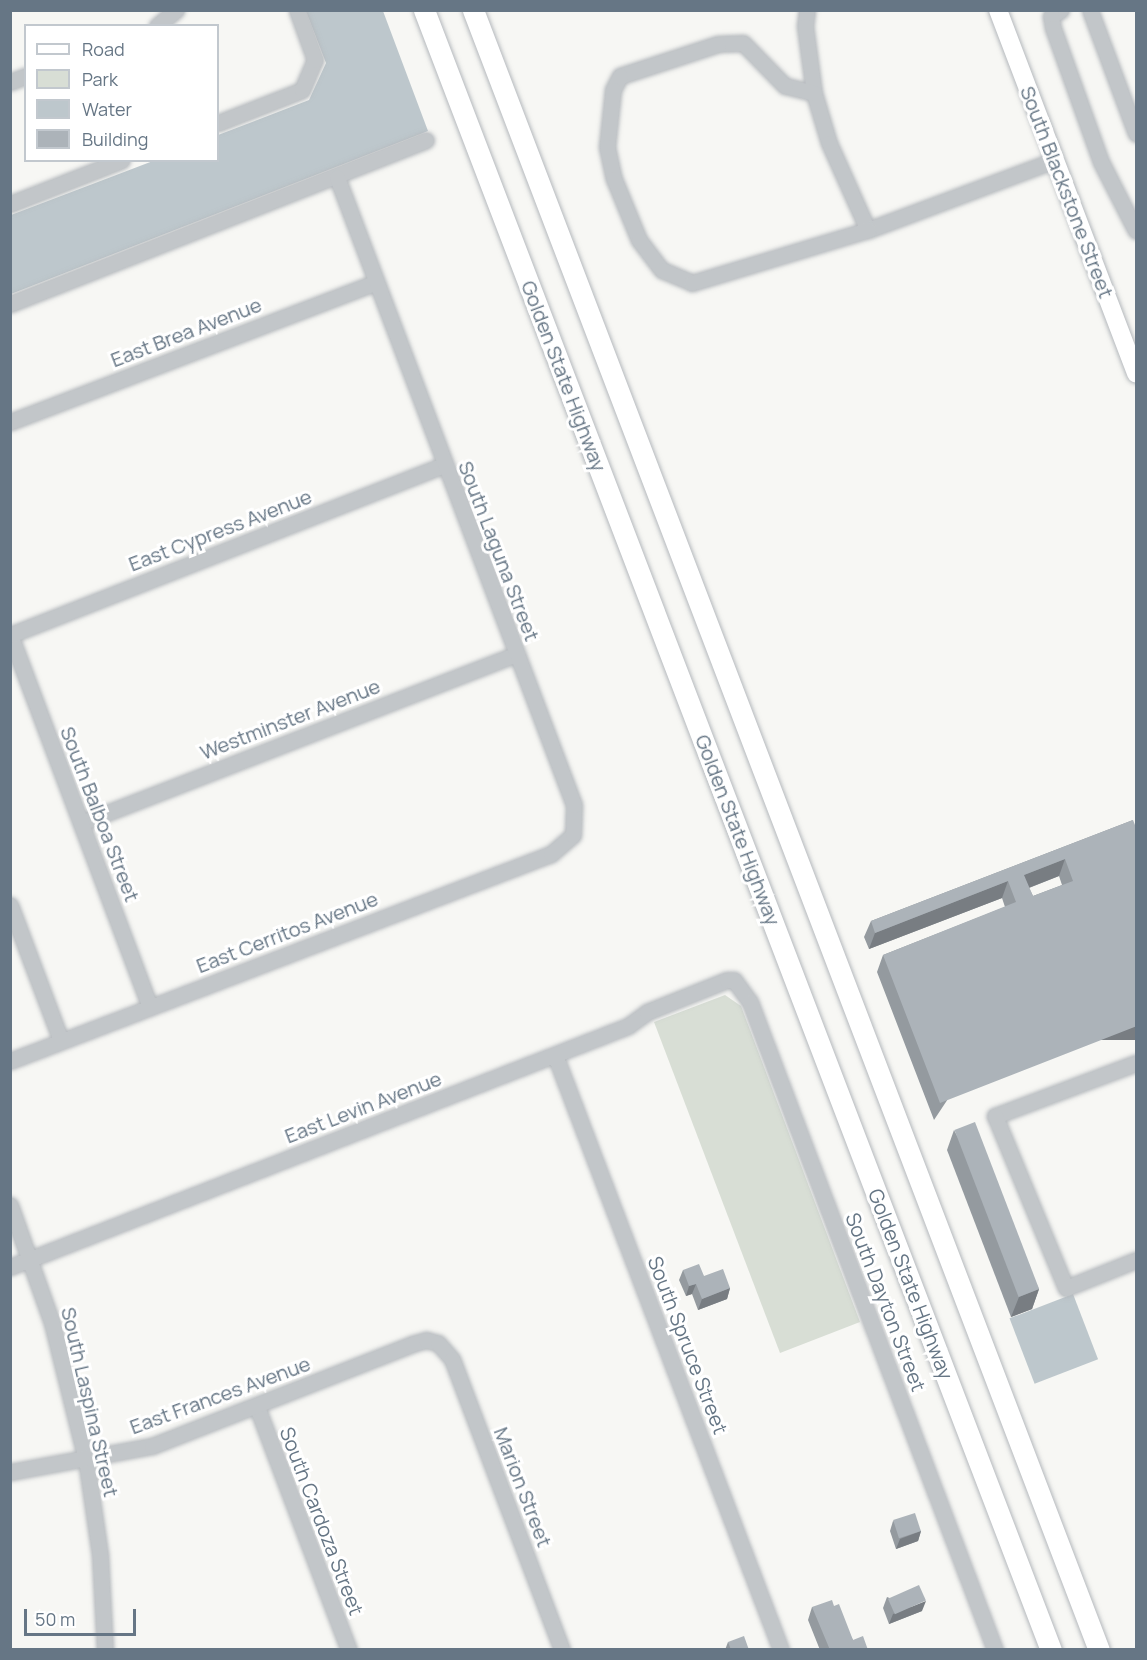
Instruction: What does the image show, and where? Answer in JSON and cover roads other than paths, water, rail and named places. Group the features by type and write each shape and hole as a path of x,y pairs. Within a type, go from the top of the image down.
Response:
{"highway":[{"name":"Golden State Highway","path":"424,10 1051,1650"},
{"path":"473,10 1100,1646"}],"main road":[{"name":"South Blackstone Street","path":"998,10 1136,371"}],"street":[{"path":"219,123 302,90 315,60 297,10"},
{"path":"807,10 805,26 814,93 829,143 868,230"},
{"path":"1090,10 1137,134"},
{"path":"160,24 176,11"},
{"path":"1059,11 1051,16 1053,28 1101,162 1137,231"},
{"path":"814,93 785,86 743,43 718,44 620,76 613,90 607,147 614,179 639,240 662,270 692,283 868,230 1055,160"},
{"path":"10,304 426,141"},
{"path":"10,204 117,162"},
{"name":"South Laguna Street","path":"337,177 515,655 574,806 573,835"},
{"name":"East Brea Avenue","path":"10,422 376,282"},
{"name":"East Cypress Avenue","path":"10,634 444,465"},
{"name":"South Balboa Street","path":"10,634 150,1007"},
{"name":"Westminster Avenue","path":"81,823 515,655"},
{"name":"East Cerritos Avenue","path":"10,1061 550,854 573,835"},
{"path":"10,905 62,1041"},
{"name":"East Levin Avenue","path":"10,1267 628,1026 647,1012 727,980"},
{"name":"South Dayton Street","path":"727,980 740,985 750,1002 994,1650"},
{"name":"South Spruce Street","path":"555,1055 781,1650"},
{"path":"1137,1063 995,1116 1066,1288 1137,1260"},
{"name":"South Laspina Street","path":"10,1205 31,1259 63,1364 86,1459 100,1555 105,1650"},
{"name":"East Frances Avenue","path":"10,1472 152,1446 257,1407 412,1344 426,1340 438,1342"},
{"name":"Marion Street","path":"438,1342 452,1359 562,1650"},
{"name":"South Cardoza Street","path":"257,1407 349,1650"}],"water":[{"path":"306,11 383,11 428,131 11,294 11,215 150,162 219,162 219,135 309,100 326,63"},
{"path":"1073,1294 1098,1359 1035,1384 1010,1318"}]}
